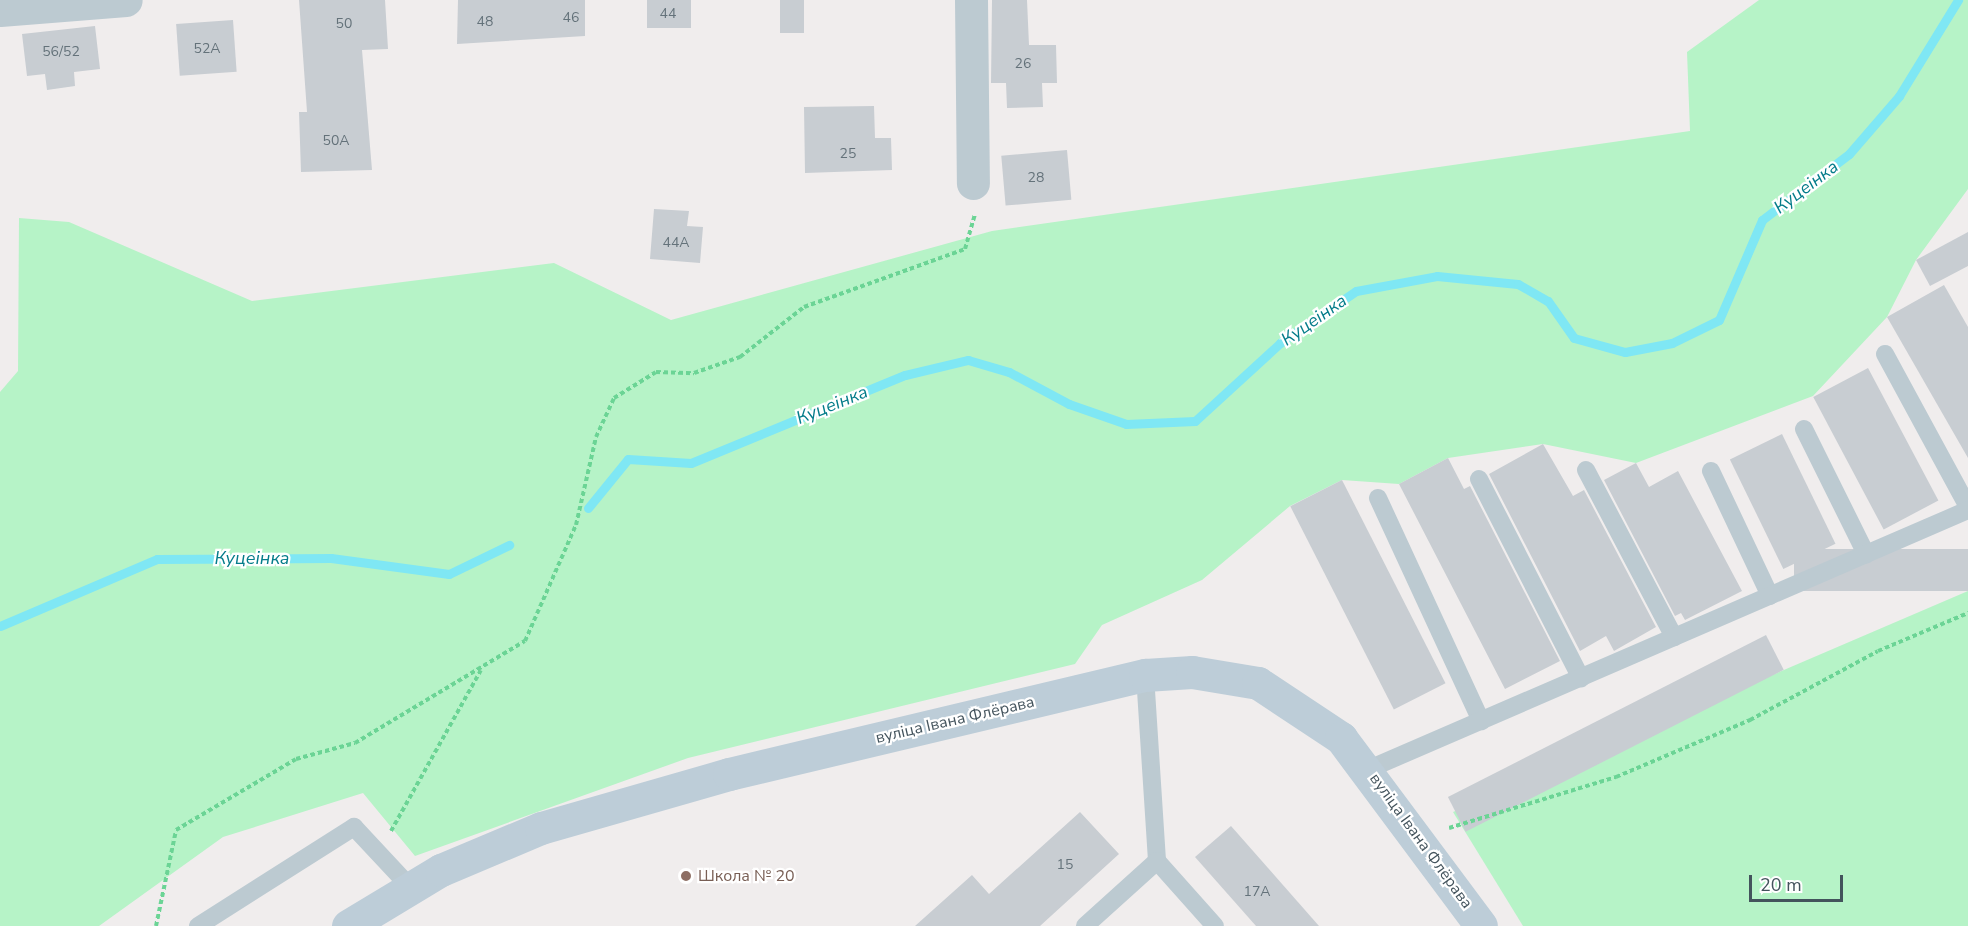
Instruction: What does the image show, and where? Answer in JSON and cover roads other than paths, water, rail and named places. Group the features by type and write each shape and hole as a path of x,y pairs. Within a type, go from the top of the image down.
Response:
{"street":[{"path":"0,10 126,0"},
{"path":"971,0 974,183"},
{"name":"вуліца Івана Флёрава","path":"348,926 410,887 541,828 674,790 1146,675 1192,672 1258,683 1310,713 1369,769 1481,926"}],"lane":[{"path":"1369,769 1968,509 1885,354"},
{"path":"1804,429 1866,554"},
{"path":"1586,470 1674,637"},
{"path":"1711,471 1770,596"},
{"path":"1479,479 1581,678"},
{"path":"1378,498 1481,721"},
{"path":"1146,675 1157,861 1215,926"},
{"path":"198,926 354,827 410,887"},
{"path":"1085,926 1157,861"}],"waterway":[{"name":"Куцеінка","path":"588,508 628,459 691,463 905,375 968,360 1009,372 1069,404 1126,424 1195,421 1280,343 1356,291 1437,276 1518,284 1548,301 1574,338 1625,352 1672,343 1719,320 1762,220 1849,154 1899,96 1958,0"},
{"name":"Куцеінка","path":"0,626 157,559 331,558 449,574 509,545"}],"place":[{"name":"Школа № 20","path":"686,876"}]}
